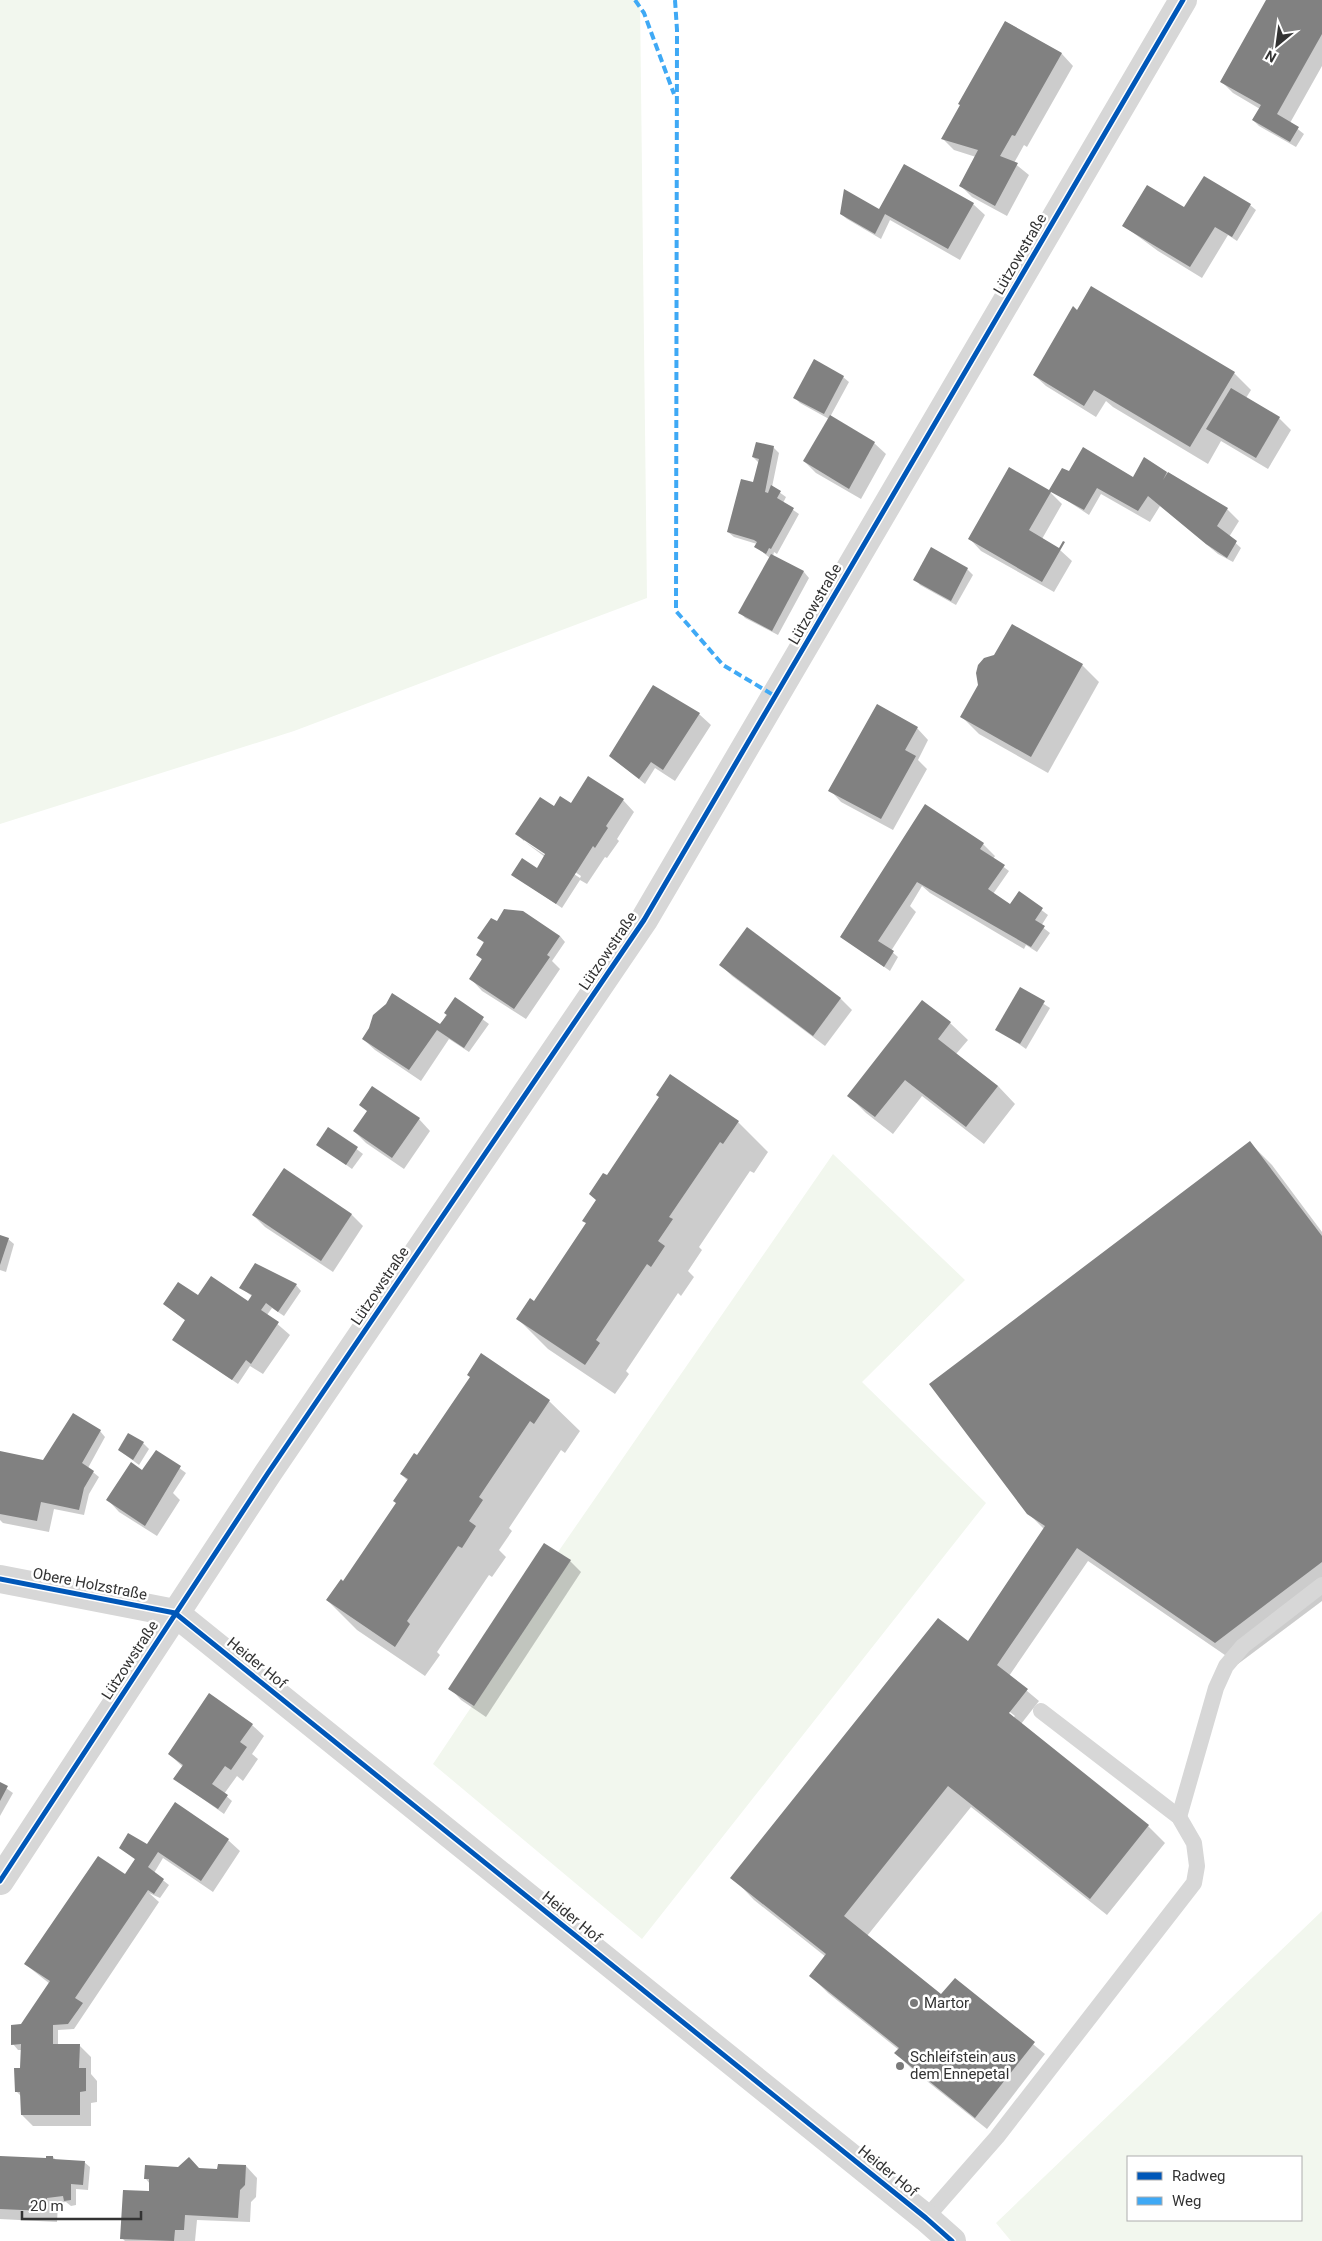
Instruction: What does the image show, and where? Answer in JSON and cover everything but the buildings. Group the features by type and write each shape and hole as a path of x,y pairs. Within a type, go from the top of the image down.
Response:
{"street":[{"name":"Lützowstraße","path":"0,1882 268,1472 644,920 1183,0"},
{"name":"Obere Holzstraße","path":"0,1579 175,1614"},
{"name":"Heider Hof","path":"175,1614 926,2218 952,2241"}],"lane":[{"path":"1179,1817 1216,1688 1226,1666 1243,1646 1322,1585"},
{"path":"926,2218 997,2138 1194,1883 1197,1866 1194,1843 1179,1817 1041,1711"}],"shaded area":[{"path":"0,0 640,0 647,598 294,731 0,824"},
{"path":"833,1154 965,1280 862,1382 986,1503 642,1939 433,1764 570,1560 558,1552"},
{"path":"1322,1911 1322,2241 1011,2241 996,2223"}],"marked path":[{"path":"635,0 644,13 674,94"},
{"path":"675,0 677,30 676,611 723,665 775,696"}],"cycle path":[{"path":"0,1881 268,1473 644,920 1183,0"},
{"path":"0,1579 175,1613 926,2218 952,2241"}],"place":[{"name":"Martor","path":"914,2003"},
{"name":"Schleifstein aus dem Ennepetal","path":"900,2066"}]}
